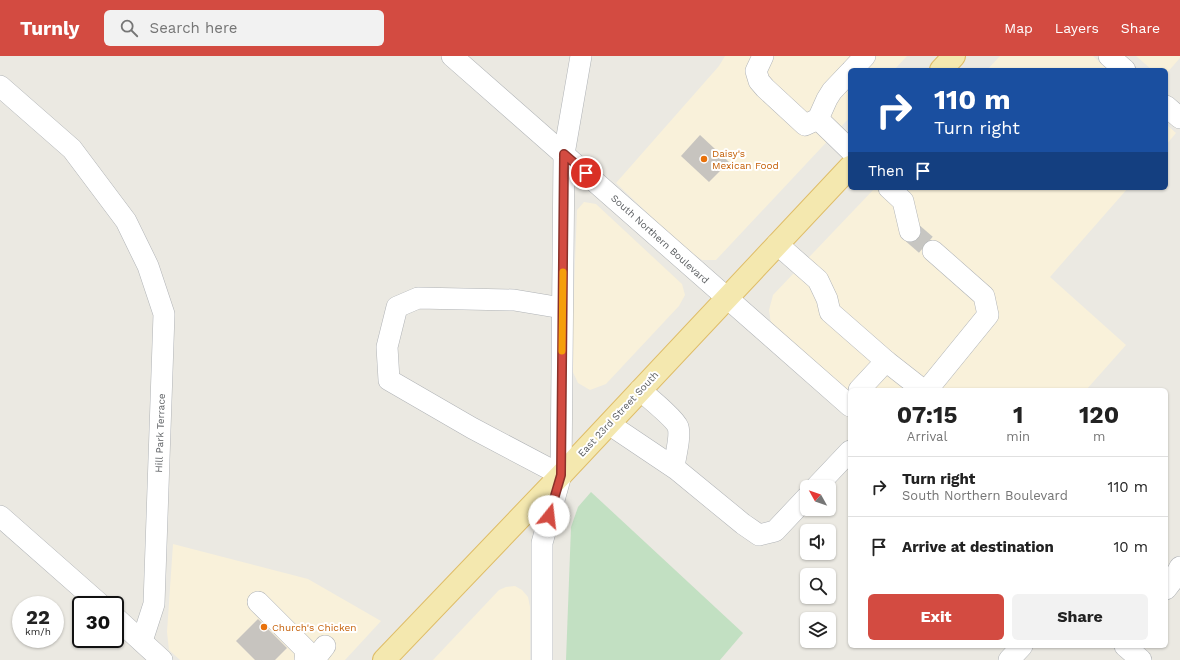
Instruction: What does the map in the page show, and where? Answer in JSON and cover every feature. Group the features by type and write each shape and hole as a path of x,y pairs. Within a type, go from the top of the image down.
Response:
{"main road":[{"path":"943,68 954,56"},
{"name":"East 23rd Street South","path":"384,660 561,475 848,169"}],"street":[{"name":"South Northern Boulevard","path":"452,56 727,298 848,397"},
{"path":"542,660 542,543 561,475 564,154 581,56"},
{"path":"763,56 756,70 759,81 805,125 818,119 826,99 848,74"},
{"path":"854,68 865,56"},
{"path":"1109,56 1123,68"},
{"name":"Hill Park Terrace","path":"0,86 72,149 126,221 148,266 164,314 154,604 142,641"},
{"path":"1168,108 1180,118"},
{"path":"818,119 848,148"},
{"path":"891,190 903,201 910,231"},
{"path":"778,244 818,280 827,299 830,312 917,388 988,315 984,296 933,250"},
{"path":"561,475 472,428 389,380 387,347 397,306 418,298 514,300 562,308"},
{"path":"862,388 886,361"},
{"path":"640,390 668,415 678,427 678,443 674,467"},
{"path":"608,424 674,467 758,535 775,531 800,504"},
{"path":"823,480 848,453"},
{"path":"0,516 91,596"},
{"path":"1168,586 1180,568"},
{"path":"258,602 306,650 305,660"},
{"path":"124,625 162,660"},
{"path":"1009,660 1020,648"},
{"path":"1127,648 1141,660"}],"shaded area":[{"path":"725,56 907,56 896,68 848,68 848,119 716,260 702,260 683,247 616,183 719,66"},
{"path":"1000,56 1093,56 1106,68 989,68"},
{"path":"1136,56 1180,56 1180,58 1168,72 1168,68 1150,68"},
{"path":"1168,126 1176,133 1168,143"},
{"path":"873,190 1126,190 1050,277 1126,345 1088,388 848,388 848,390 771,324 769,310 773,295"},
{"path":"584,202 596,204 682,284 685,295 679,306 606,384 590,390 578,383 571,368 577,210"},
{"path":"173,544 308,579 381,621 345,660 180,660 169,650 167,632"},
{"path":"515,586 522,590 528,597 530,607 530,660 433,660 499,590 506,587"}],"green space":[{"path":"591,492 743,633 720,660 566,660 571,527 578,507"}],"building":[{"path":"700,135 729,162 709,182 681,156"},
{"name":"Church's Chicken","path":"258,619 287,648 275,660 255,660 236,641"}],"tunnel":[{"path":"910,231 933,251"}],"slow traffic":[{"path":"562,351 563,272"}],"place":[{"name":"Daisy's Mexican Food","path":"704,159"},
{"name":"Church's Chicken","path":"264,627"}],"route":[{"path":"549,516 561,475 564,154 586,173"}]}
